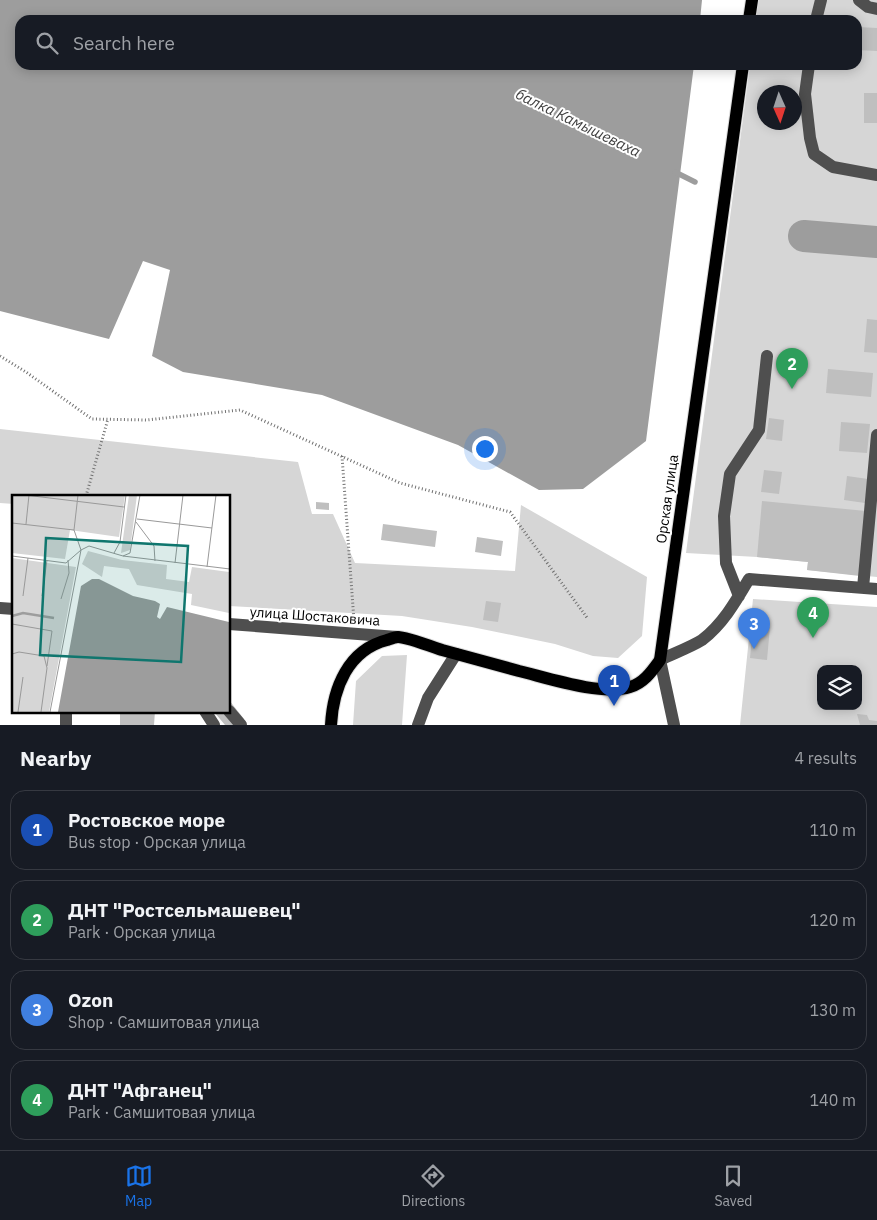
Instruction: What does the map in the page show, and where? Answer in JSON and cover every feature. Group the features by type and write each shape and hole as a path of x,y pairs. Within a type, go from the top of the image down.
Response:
{"main road":[{"path":"750,15 752,0"},
{"name":"Орская улица","path":"660,660 742,70"},
{"path":"331,725 337,691 343,675 353,660 364,650 378,642 399,637 568,684 612,690 630,688 642,682 660,660"}],"street":[{"path":"817,15 821,0"},
{"path":"860,0 868,7 877,9"},
{"path":"808,70 806,94 810,138 814,154 833,167 877,174"},
{"path":"739,596 726,563 724,516 730,474 759,430 767,356"},
{"path":"864,588 877,435"},
{"path":"674,725 660,660 700,641 720,623 749,579 877,589"},
{"name":"улица Шостаковича","path":"230,624 399,637"},
{"path":"418,725 428,698 456,654"},
{"path":"66,712 66,725"},
{"path":"206,712 214,725"},
{"path":"230,712 241,725"}],"path":[{"path":"0,356 92,419 147,420 240,410 400,483 510,512 588,620"},
{"path":"86,495 108,420"},
{"path":"342,456 355,634"}],"shaded area":[{"path":"758,0 877,0 877,577 807,570 808,562 686,553 749,70 862,70 862,15 756,15"},
{"path":"0,429 298,462 312,514 333,514 355,563 515,571 521,505 647,577 642,636 618,658 593,656 555,644 472,627 402,616 230,606 230,495 12,495 12,504 0,503"},
{"path":"753,599 877,607 877,725 740,725"},
{"path":"407,655 402,725 353,725 356,681 382,656"}],"water":[{"path":"0,0 702,0 700,15 15,15 15,70 693,70 646,441 583,489 539,490 458,445 322,395 183,372 152,356 170,270 143,261 109,339 0,311"}],"building":[{"path":"862,27 877,28 877,51 862,50"},
{"path":"864,93 877,93 877,123 864,123"},
{"path":"867,319 877,320 877,353 864,352"},
{"path":"828,369 873,373 871,397 826,393"},
{"path":"769,418 784,420 782,441 766,439"},
{"path":"841,422 870,424 867,453 839,451"},
{"path":"764,470 782,472 779,494 761,492"},
{"path":"847,476 868,479 865,503 844,500"},
{"path":"762,501 866,511 860,576 807,570 808,562 757,557"},
{"path":"316,502 329,503 329,510 316,509"},
{"path":"383,524 437,531 435,547 381,540"},
{"path":"477,537 503,541 501,556 475,552"},
{"path":"486,601 501,603 498,622 483,620"},
{"path":"753,626 770,627 767,660 750,658"},
{"path":"230,701 244,719 236,725 225,725 215,713 230,712"},
{"path":"120,712 155,712 154,725 120,725"},
{"path":"857,714 867,715 869,720 877,721 877,725 860,725"}],"waterway":[{"name":"балка Камышеваха","path":"675,172 695,182"},
{"name":"балка Камышеваха","path":"804,236 877,242"}],"place":[{"name":"ДНТ \"Ростсельмашевец\"","path":"792,389"},
{"name":"ДНТ \"Афганец\"","path":"813,638"},
{"name":"Ozon","path":"754,649"},
{"name":"Ростовское море","path":"614,706"}]}
